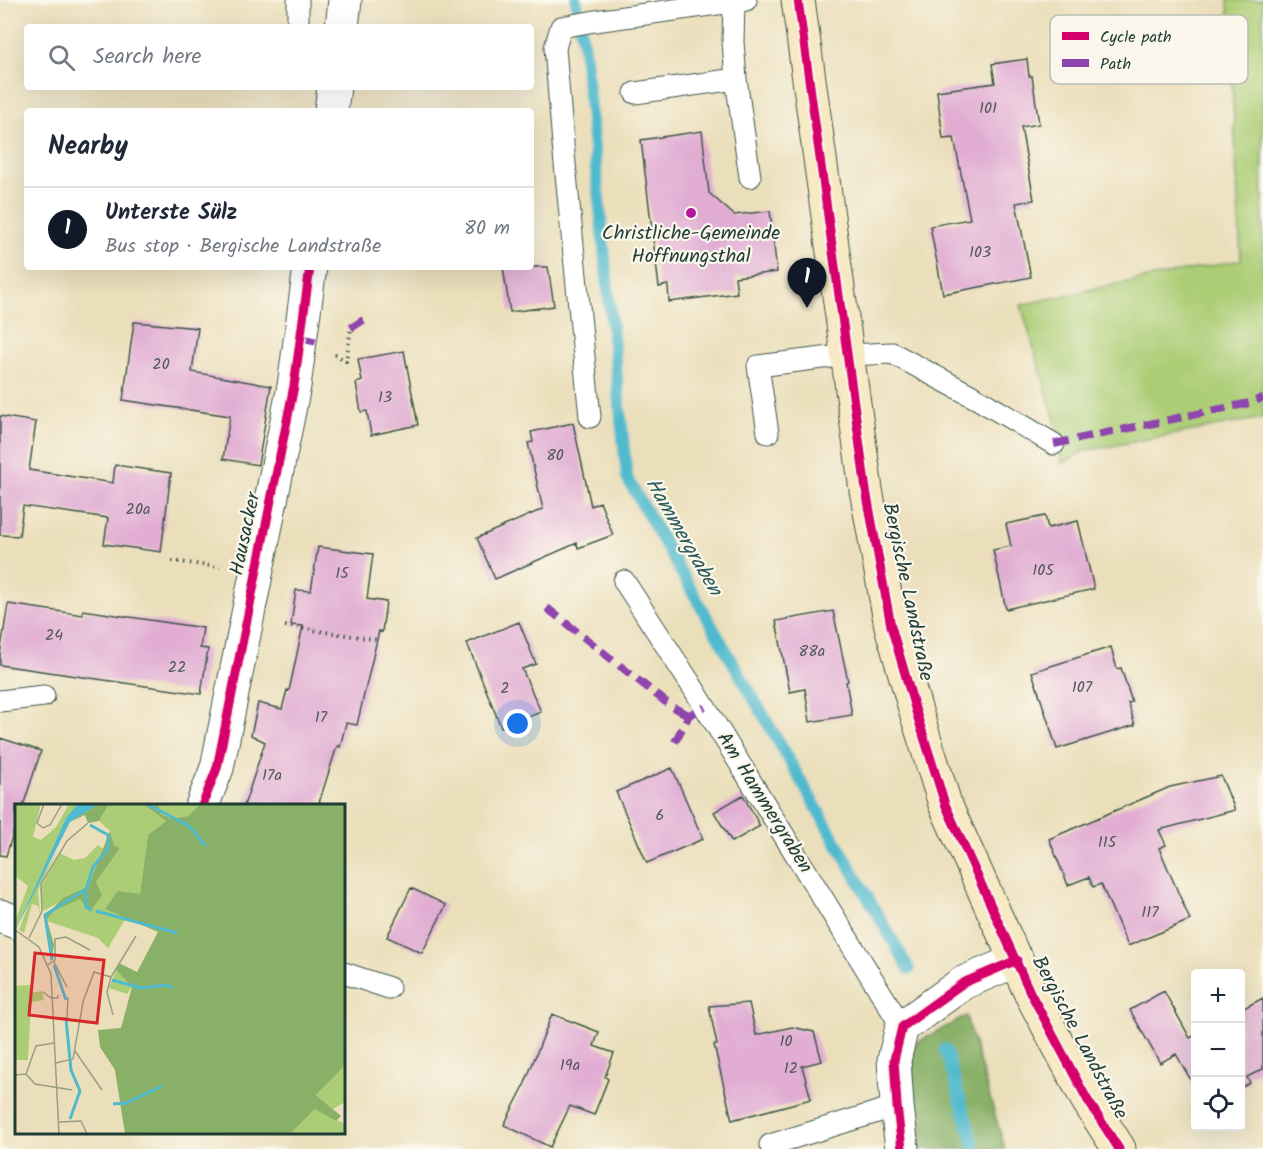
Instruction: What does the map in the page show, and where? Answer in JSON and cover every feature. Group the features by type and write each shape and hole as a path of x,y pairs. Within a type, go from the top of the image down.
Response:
{"main road":[{"name":"Bergische Landstraße","path":"798,0 866,490 891,626 945,804 1030,992 1087,1099 1119,1149"}],"street":[{"path":"342,24 345,0"},
{"path":"331,108 334,90"},
{"name":"Hausacker","path":"203,804 217,768 288,420 310,270"},
{"path":"0,916 15,922"},
{"path":"902,1149 894,1060 902,1027 963,983 1017,960"}],"lane":[{"path":"298,0 298,24"},
{"path":"590,417 555,48 561,27 740,1 733,42 750,177"},
{"path":"635,93 736,79"},
{"path":"317,90 325,108"},
{"path":"768,433 758,366 848,355 892,353 976,398 1054,444"},
{"name":"Am Hammergraben","path":"624,581 692,686 902,1027"},
{"path":"0,700 44,696"},
{"path":"345,973 388,988"},
{"path":"770,1145 897,1106"}],"path":[{"path":"172,561 228,568"},
{"path":"285,626 378,640"}],"green space":[{"path":"1228,0 1263,0 1263,418 1084,451 1062,464 1057,427 1021,305 1241,260 1232,84 1248,84 1248,15 1229,15"},
{"path":"966,1016 1005,1149 915,1149 912,1045"}],"building":[{"path":"1027,59 1029,76 1032,76 1039,124 1021,127 1034,200 1016,203 1031,277 943,294 930,226 970,219 954,138 943,139 937,91 995,83 992,64"},
{"name":"Christliche-Gemeinde Hoffnungsthal","path":"702,131 709,193 734,215 770,211 777,272 735,277 737,293 669,302 668,285 659,287 641,140"},
{"path":"534,267 548,267 554,306 510,312 503,270 534,270"},
{"path":"134,322 198,328 192,372 271,386 258,465 223,459 230,416 123,400"},
{"path":"404,351 418,425 371,435 367,411 361,412 356,383 362,381 358,359"},
{"path":"0,416 36,422 29,470 113,483 115,465 171,473 161,552 104,544 108,518 23,506 19,536 0,535"},
{"path":"573,423 591,506 600,502 613,535 578,548 577,543 495,579 477,538 543,509 528,443 533,442 531,432"},
{"path":"1045,516 1048,528 1078,521 1094,589 1006,609 993,550 1011,546 1006,524"},
{"path":"318,547 373,554 367,599 386,602 382,632 379,631 357,725 346,723 340,747 337,746 319,804 245,804 265,742 251,735 258,703 282,709 287,690 289,691 303,626 291,625 296,590 311,591"},
{"path":"8,604 83,615 83,610 203,628 200,648 208,649 201,694 0,665"},
{"path":"833,611 848,681 846,682 852,715 810,722 805,689 790,692 776,621"},
{"path":"519,622 536,664 522,669 541,712 501,727 467,643"},
{"path":"1111,647 1117,669 1121,668 1132,702 1128,703 1135,725 1057,749 1032,672"},
{"path":"0,738 41,751 24,804 15,804 15,827 6,856 0,855"},
{"path":"672,768 703,839 647,863 616,792"},
{"path":"1221,776 1235,810 1159,830 1166,845 1159,848 1190,920 1128,946 1101,884 1093,887 1089,877 1068,885 1049,839 1170,787"},
{"path":"743,795 760,826 732,842 714,812"},
{"path":"411,888 446,905 422,953 387,937"},
{"path":"1164,991 1191,1038 1191,1080 1176,1054 1160,1063 1130,1010"},
{"path":"1263,998 1263,1069 1247,1077 1250,1083 1245,1086 1245,1023 1245,1007"},
{"path":"749,1003 756,1035 792,1027 814,1032 822,1061 802,1066 811,1099 732,1120 714,1045 717,1045 709,1006"},
{"path":"552,1014 599,1032 594,1046 614,1053 605,1077 608,1079 594,1115 570,1106 550,1147 504,1125 523,1088"}],"waterway":[{"name":"Hammergraben","path":"576,0 584,49 627,478 909,969"},
{"name":"Hammergraben","path":"945,1049 975,1149"}],"marked path":[{"path":"351,328 368,317"},
{"path":"301,338 317,342"},
{"path":"1054,444 1254,402 1263,397"},
{"path":"547,608 672,707 689,715"},
{"path":"675,742 689,715 705,707"}],"cycle path":[{"path":"798,0 866,490 891,626 945,804 1030,992 1087,1099 1119,1149"},
{"path":"203,804 217,768 294,386 310,270"},
{"path":"902,1149 894,1060 902,1027 963,983 1017,960"}],"place":[{"name":"Christliche-Gemeinde Hoffnungsthal","path":"691,213"},
{"name":"Unterste Sülz","path":"807,308"}]}
